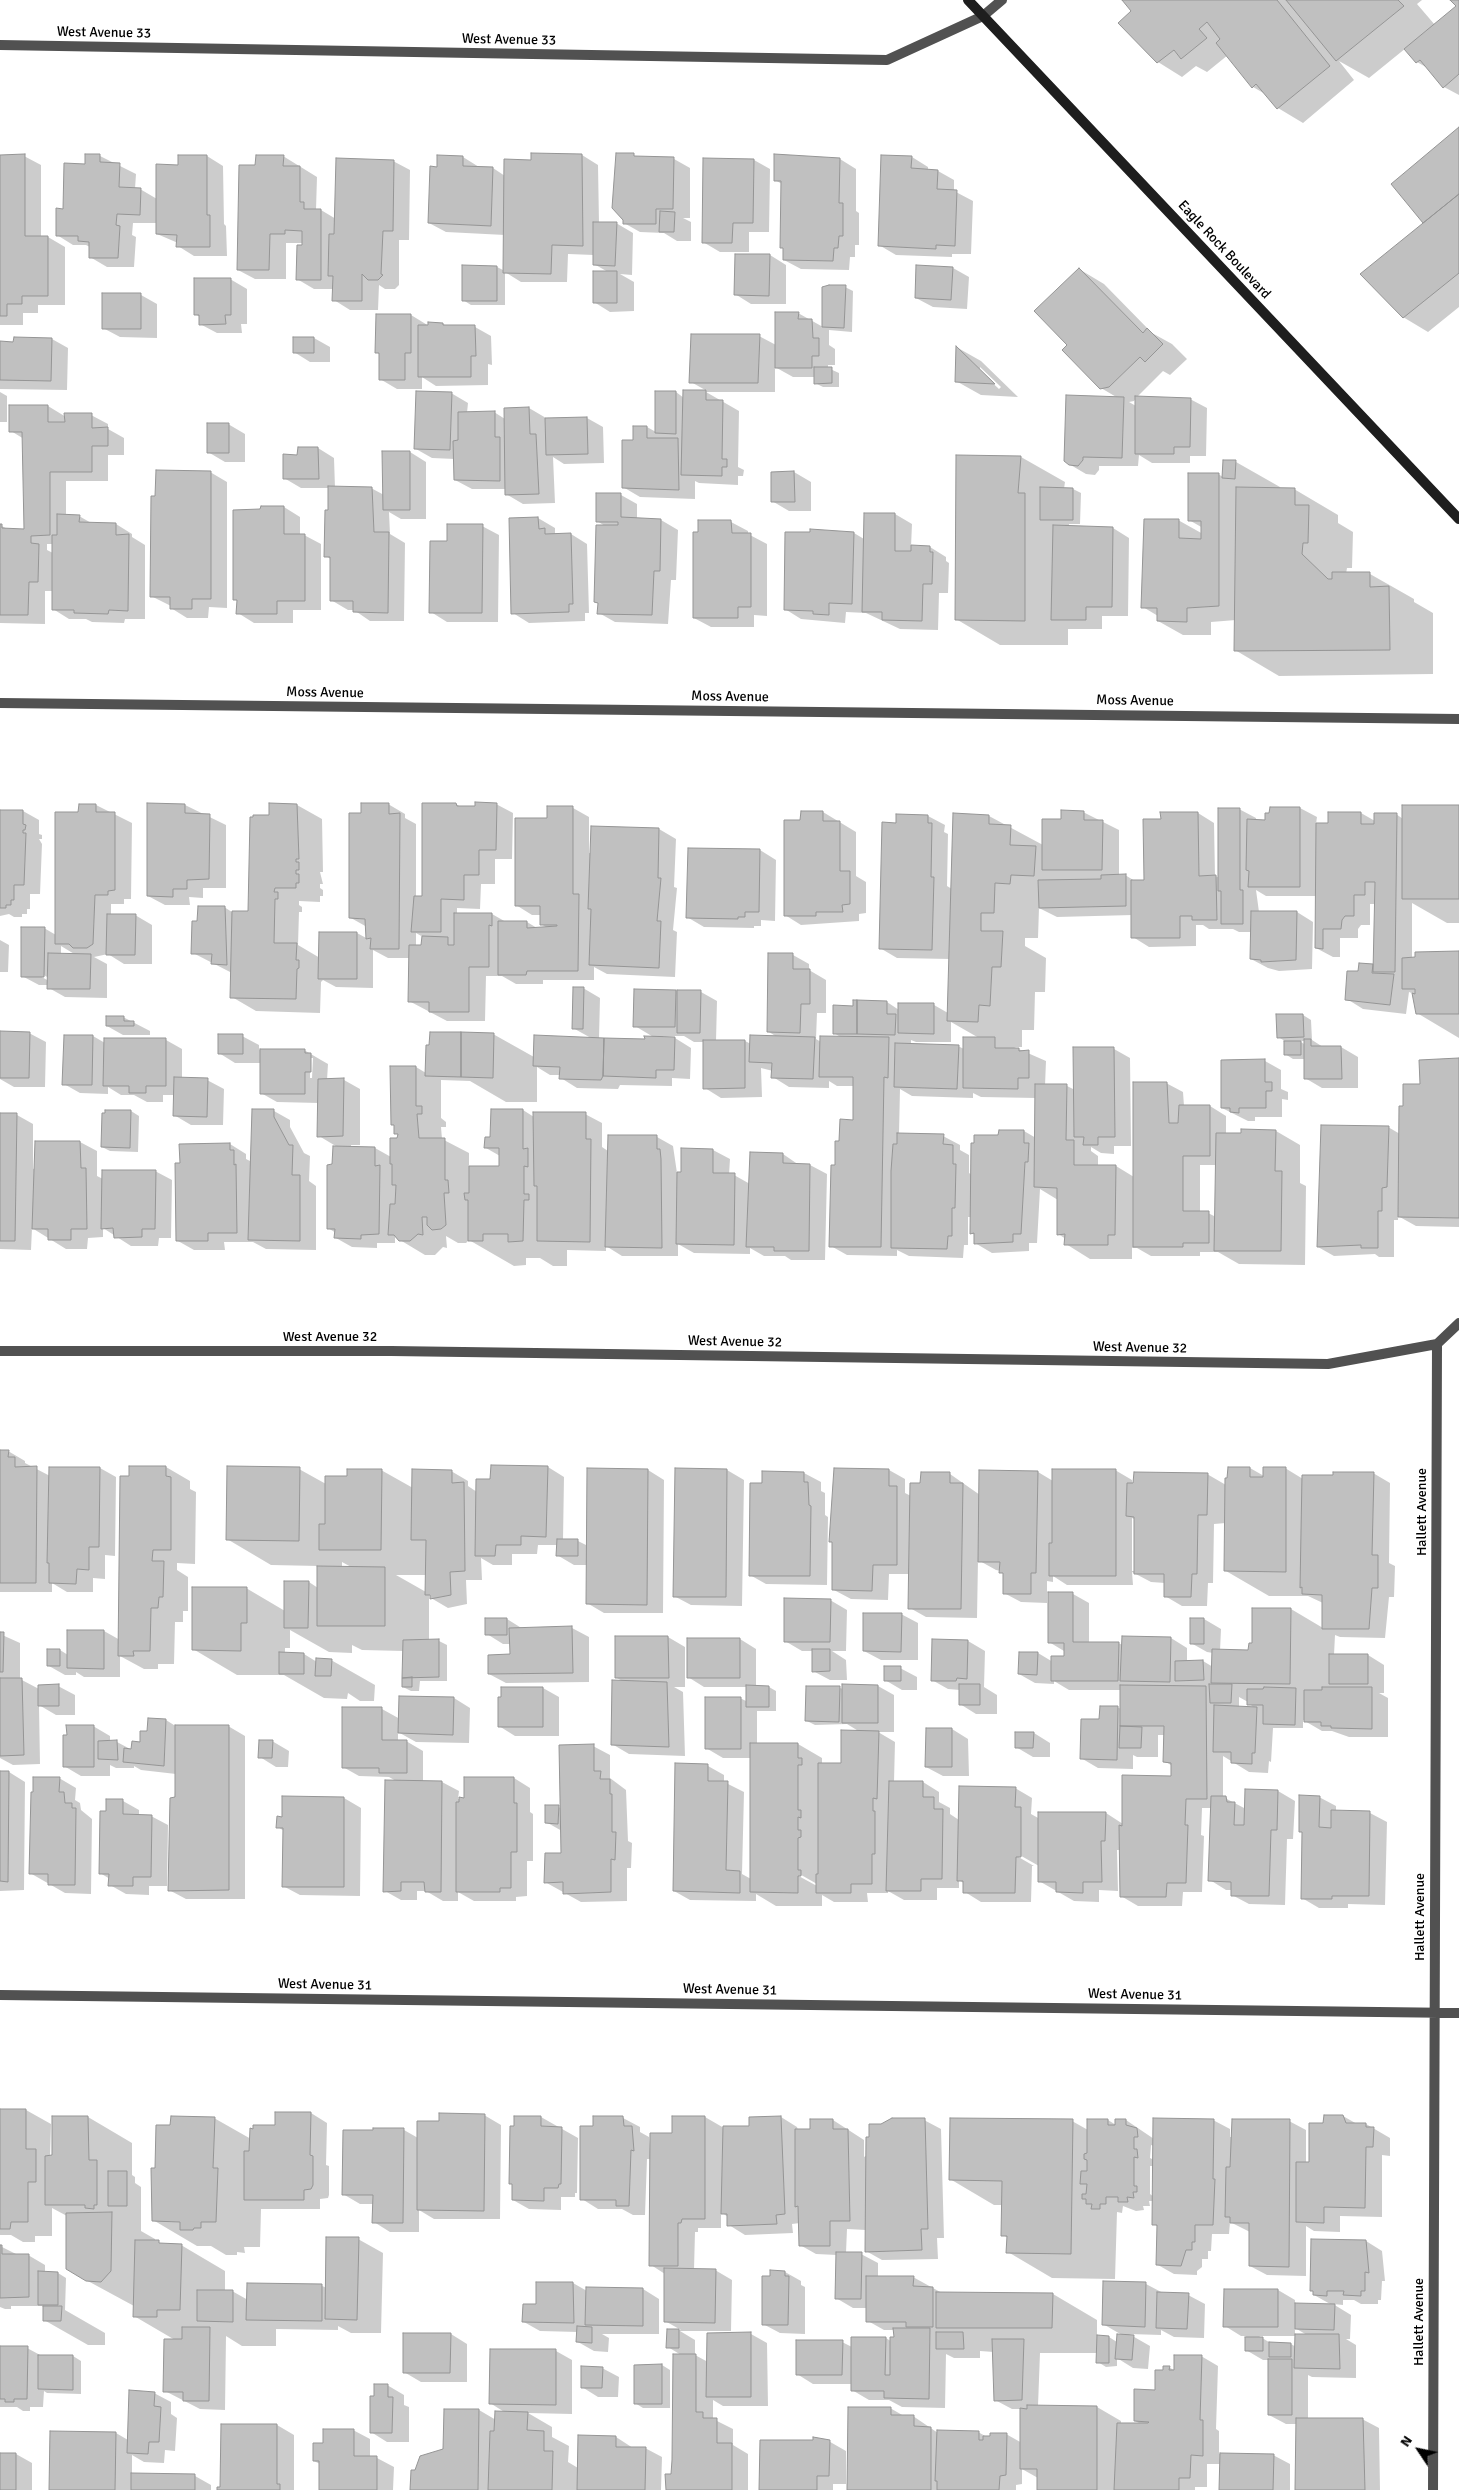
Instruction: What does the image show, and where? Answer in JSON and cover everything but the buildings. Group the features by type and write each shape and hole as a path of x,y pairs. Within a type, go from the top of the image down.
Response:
{"main road":[{"name":"Eagle Rock Boulevard","path":"968,0 1459,519"}],"street":[{"name":"West Avenue 33","path":"0,45 887,60 983,16 1002,0"},
{"name":"Moss Avenue","path":"0,703 1459,719"},
{"path":"1437,1344 1459,1323"},
{"name":"West Avenue 32","path":"0,1351 391,1351 1328,1364 1437,1344"},
{"name":"Hallett Avenue","path":"1433,2490 1437,1344"},
{"name":"West Avenue 31","path":"0,1994 1459,2013"}]}
